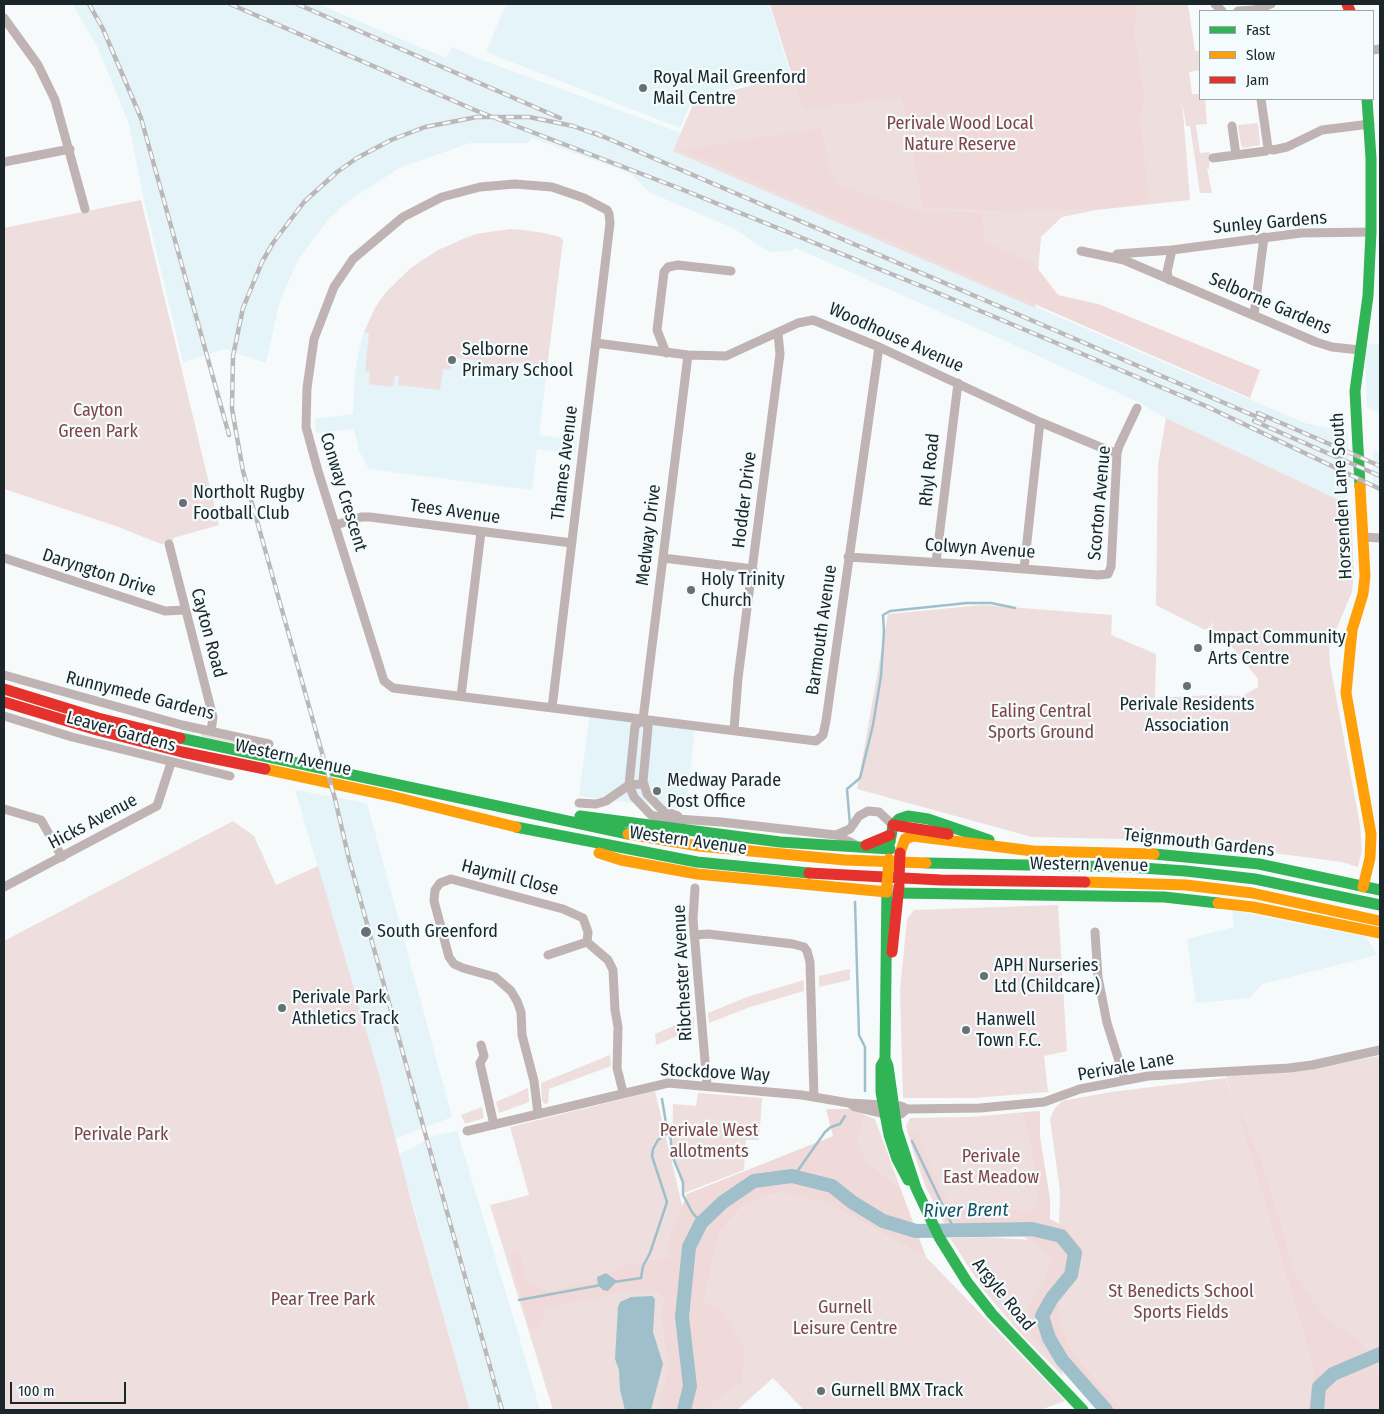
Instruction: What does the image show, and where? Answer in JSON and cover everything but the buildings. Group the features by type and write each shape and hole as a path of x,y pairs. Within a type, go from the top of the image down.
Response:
{"main road":[{"name":"Horsenden Lane South","path":"1363,887 1370,858 1371,834 1346,692 1346,678 1352,630 1363,594 1363,537 1355,409 1360,350 1368,296 1371,232 1370,124 1367,100"},
{"name":"Western Avenue","path":"4,689 98,718 180,738 392,783 523,814 621,833 765,854 942,864 1127,867 1186,871 1255,879 1380,905"},
{"name":"Western Avenue","path":"4,702 97,730 182,752 391,796 523,829 697,862 764,869 893,878 1125,882 1196,886 1252,893 1380,921"},
{"path":"523,814 558,813 728,836 862,846 895,851 905,839 913,836 1012,848"},
{"path":"862,846 891,830 902,817 918,817 1012,848"},
{"path":"523,829 621,860 697,874 893,889 1164,897 1253,907 1380,933"},
{"path":"891,830 930,829 980,844"},
{"name":"Argyle Road","path":"891,830 895,851 886,993 885,1059 881,1066 898,1159 906,1178 916,1188 939,1237 967,1282 992,1314 1083,1410"},
{"name":"Teignmouth Gardens","path":"1012,848 1032,851 1171,854 1259,864 1380,890"}],"street":[{"path":"1253,10 1271,4"},
{"path":"4,18 38,65 55,100 85,209"},
{"path":"1261,100 1268,149"},
{"path":"1213,158 1266,151 1268,149 1273,150 1286,147 1322,130 1370,124"},
{"path":"1232,126 1236,155"},
{"path":"4,162 70,149"},
{"name":"Conway Crescent","path":"610,223 607,210 567,191 540,185 499,184 480,186 442,197 410,213 388,228 353,259 339,276 322,315 310,358 307,388 308,433 384,681 393,688 643,719"},
{"name":"Thames Avenue","path":"552,708 610,223"},
{"name":"Sunley Gardens","path":"1081,251 1124,255 1301,232 1371,232"},
{"path":"1254,315 1264,237"},
{"path":"1169,280 1167,272 1172,250"},
{"name":"Selborne Gardens","path":"1081,251 1124,260 1324,345 1360,350"},
{"path":"666,352 657,330 664,272 668,267 678,264 731,271"},
{"name":"Woodhouse Avenue","path":"596,343 688,356 726,356 778,334 798,323 813,320 879,347 1040,422 1118,454"},
{"name":"Hodder Drive","path":"734,730 738,678 780,354 778,334"},
{"name":"Barmouth Avenue","path":"643,719 816,741 823,734 879,347"},
{"name":"Medway Drive","path":"643,719 688,356"},
{"name":"Rhyl Road","path":"936,562 958,383"},
{"name":"Scorton Avenue","path":"1108,574 1111,567 1119,446 1137,408"},
{"path":"1024,569 1040,422"},
{"name":"Tees Avenue","path":"336,525 361,517 370,517 572,543"},
{"path":"461,696 481,532"},
{"path":"1363,537 1380,538"},
{"name":"Cayton Road","path":"169,544 213,717 211,731"},
{"name":"Daryngton Drive","path":"4,558 165,611 185,610"},
{"path":"663,558 753,569"},
{"name":"Colwyn Avenue","path":"848,558 936,562 1098,575 1108,574"},
{"name":"Runnymede Gardens","path":"4,675 211,731 269,744"},
{"name":"Leaver Gardens","path":"4,716 171,763 230,776"},
{"path":"684,818 662,810 653,803 644,784 648,727 643,719 635,726 629,785 634,797 651,815 662,818 684,818 836,835 862,846"},
{"name":"Hicks Avenue","path":"4,887 157,806 171,763"},
{"path":"579,802 596,804 606,801 629,785 644,784"},
{"path":"4,808 41,820 62,857"},
{"path":"836,835 850,829 859,816 868,810 879,812 891,830"},
{"name":"Haymill Close","path":"538,1114 534,1081 522,1035 521,1012 517,1001 511,991 495,977 454,964 449,957 434,901 435,890 440,883 451,879 460,880 574,912 583,918 586,923 587,942"},
{"name":"Ribchester Avenue","path":"696,888 693,919 706,1085"},
{"path":"1095,932 1098,977 1107,1023 1125,1080"},
{"path":"694,935 708,934 793,944 804,947 807,951 810,962 814,1096"},
{"path":"548,955 587,942 602,953 613,970 615,1010 618,1027 618,1068 623,1092"},
{"path":"481,1045 484,1056 480,1063 494,1125"},
{"name":"Perivale Lane","path":"888,1110 901,1114 908,1109 980,1108 1039,1103 1080,1089 1125,1080 1170,1074 1289,1068 1380,1050"},
{"name":"Stockdove Way","path":"467,1131 623,1092 668,1083 814,1096 849,1103 855,1107 888,1110"}],"shaded area":[{"path":"72,4 318,4 446,58 452,47 482,60 681,133 673,151 1305,423 1347,432 1350,479 1345,503 1166,418 1136,401 999,338 796,248 789,251 769,252 733,228 649,192 630,173 532,138 528,143 470,143 401,167 348,201 329,219 299,258 280,300 266,363 225,349 183,362 143,196 129,124 97,46"},
{"name":"Royal Mail Greenford Mail Centre","path":"506,4 769,4 790,73 693,98 680,128 486,52"},
{"name":"Selborne Primary School","path":"520,229 560,237 563,240 539,435 577,440 576,454 537,449 532,490 369,469 359,451 354,429 316,433 315,419 353,414 355,371 362,337 379,301 399,279 423,259 464,238 488,232"},
{"path":"1365,343 1380,345 1380,413 1367,407"},
{"path":"1373,451 1380,453 1380,492 1372,488"},
{"path":"590,713 695,727 686,810 579,796"},
{"path":"295,790 367,803 452,1117 395,1139 379,1074"},
{"path":"1232,910 1366,937 1377,955 1262,984 1250,998 1196,1003 1187,939 1234,927"},
{"path":"457,1131 540,1410 470,1410 399,1155 434,1136"}],"green space":[{"name":"Perivale Wood Local Nature Reserve","path":"770,4 1188,4 1195,51 1199,51 1199,70 1189,72 1192,94 1199,94 1199,100 1205,100 1207,124 1196,125 1200,153 1210,152 1209,169 1207,169 1212,193 1200,193 1190,126 1186,126 1182,100 1190,200 1096,210 1062,217 1041,237 1035,308 673,151 695,100 792,75"},
{"path":"770,4 1138,4 1134,31 1144,97 1140,115 1149,203 1101,209 987,210 923,207 902,97 803,109"},
{"path":"1258,123 1260,145 1243,148 1238,125"},
{"path":"821,128 830,171 836,185 920,211 982,213 984,241 1035,265 1058,295 1098,304 1260,370 1250,398 681,150"},
{"name":"Cayton Green Park","path":"141,200 219,525 173,538 173,541 161,544 116,526 4,489 4,228"},
{"path":"510,229 544,233 560,237 563,240 547,366 512,362 511,368 480,364 480,361 454,357 451,370 443,369 440,390 398,385 399,376 395,375 393,387 369,384 370,372 365,371 369,333 364,332 375,308 386,292 411,268 438,250 476,234"},
{"name":"Ealing Central Sports Ground","path":"1166,418 1345,503 1346,510 1351,512 1354,574 1352,592 1329,647 1330,664 1360,825 1362,850 1358,867 1342,862 1243,849 1123,839 1032,837 857,789 888,614 983,605 1112,615 1111,635 1156,654 1155,698 1211,695 1242,696 1258,687 1258,679 1233,648 1207,631 1212,627 1214,620 1211,626 1205,630 1156,605 1158,465"},
{"path":"202,732 265,747 265,750 201,736"},
{"path":"233,821 254,836 276,885 318,866 379,1074 413,1208 470,1410 4,1410 4,941"},
{"path":"1058,905 1067,1051 1044,1056 1048,1092 974,1098 903,1098 900,990 907,919 914,910"},
{"path":"850,969 850,980 819,987 819,976"},
{"path":"804,980 804,991 750,1007 709,1023 708,1013 747,997"},
{"path":"694,1017 694,1029 656,1045 655,1034"},
{"path":"610,1055 611,1066 549,1089 548,1103 545,1104 542,1101 541,1083"},
{"name":"St Benedicts School Sports Fields","path":"1380,1056 1380,1410 1313,1336 1234,1101 1313,1367 1307,1410 1123,1410 1072,1351 1062,1327 1059,1306 1076,1276 1059,1224 1060,1191 1050,1119 1055,1108 1062,1101 1111,1092 1226,1078 1234,1100 1226,1076 1343,1063"},
{"path":"528,1088 529,1102 499,1113 496,1102"},
{"path":"655,1091 683,1209 674,1410 553,1410 490,1205 529,1195 510,1127"},
{"name":"Perivale West allotments","path":"698,1093 762,1098 759,1140 746,1140 744,1170 684,1193 672,1149 673,1104 696,1106"},
{"path":"1234,1101 1260,1156 1295,1274 1323,1316 1361,1341 1380,1378 1380,1410 1307,1410 1313,1367"},
{"path":"482,1107 484,1118 465,1124 461,1115"},
{"path":"826,1109 851,1109 865,1115 857,1144 869,1163 900,1187 926,1257 825,1203 779,1192 742,1207 720,1232 704,1302 723,1312 744,1348 742,1382 717,1398 706,1410 657,1410 669,1369 661,1312 665,1301 659,1292 629,1291 545,1308 540,1328 530,1330 511,1259 512,1250 520,1252 525,1280 549,1292 587,1282 631,1264 670,1258 667,1245 687,1194 833,1136"},
{"name":"Perivale East Meadow","path":"1037,1111 1050,1222 972,1220 945,1225 926,1188 913,1151 906,1126 910,1118 971,1117"},
{"path":"1040,1111 1040,1137 1050,1199 1050,1219 1068,1229 1082,1254 1076,1276 1059,1306 1062,1327 1072,1351 1123,1410 1098,1410 1032,1334 1028,1307 1044,1281 1053,1256 1024,1237 954,1237 928,1186 909,1131 918,1132 931,1169 951,1207 1031,1211 1038,1204 1036,1171 1024,1114"},
{"path":"865,1115 875,1119 900,1187 869,1163 857,1144"},
{"name":"Gurnell Leisure Centre","path":"779,1192 825,1203 926,1257 1065,1401 1040,1410 804,1410 773,1378 737,1410 704,1410 704,1302 720,1232 742,1207"},
{"path":"986,1237 1046,1241 1061,1250 1046,1287 1063,1376 1020,1333 985,1292 950,1238"}],"water":[{"path":"606,1273 617,1281 608,1291 603,1290 598,1285 597,1277"},
{"path":"652,1296 655,1299 653,1332 663,1364 651,1410 625,1410 620,1390 619,1370 615,1359 618,1307 620,1302 631,1297"}],"waterway":[{"path":"850,825 847,789 860,778 873,725 881,676 884,631 883,615 890,611 967,603 991,603 1015,608"},
{"path":"855,902 859,1035 865,1047 865,1091"},
{"path":"662,1099 667,1129 671,1140 671,1153 683,1182 683,1195 692,1212 701,1223"},
{"path":"794,1176 825,1132 831,1127 840,1124 845,1116"},
{"path":"614,1282 641,1278 643,1266 650,1253 667,1202 652,1156 653,1149 658,1140 668,1133"},
{"path":"912,1141 954,1229"},
{"name":"River Brent","path":"684,1410 690,1386 682,1317 689,1247 701,1223 723,1202 754,1181 792,1176 832,1186 852,1202 883,1221 916,1231 1032,1229 1061,1236 1075,1253 1071,1275 1052,1298 1042,1316 1049,1338 1062,1360 1106,1410"},
{"path":"519,1300 601,1285"},
{"name":"River Brent","path":"1317,1410 1319,1387 1333,1374 1380,1354"}],"railway":[{"path":"89,4 103,29 141,118 229,435"},
{"path":"230,4 477,111 681,189 926,288 1208,407 1380,489"},
{"path":"297,4 560,118"},
{"path":"502,1410 243,471 232,409 233,356 243,308 262,262 273,243 304,202 337,172 357,158 391,140 425,127 477,117 529,117 573,126 601,136"},
{"path":"595,133 1264,420"},
{"path":"1258,413 1380,466"},
{"path":"1254,421 1380,476"}],"traffic: fast":[{"path":"1360,486 1355,391 1368,296 1371,232 1371,158 1367,100"},
{"path":"180,738 628,834"},
{"path":"580,816 780,842 890,849"},
{"path":"890,842 893,825 899,819 908,816 928,819 989,840"},
{"path":"516,827 697,862 809,873"},
{"path":"1154,854 1259,864 1380,890"},
{"path":"926,863 1127,867 1186,871 1255,879 1380,905"},
{"path":"887,886 885,1059 881,1066 881,1092 889,1135 897,1159 908,1180"},
{"path":"898,893 1164,897 1218,903"},
{"path":"885,1059 888,1066 897,1130 916,1188 939,1237 967,1282 992,1314 1083,1410"}],"traffic: slow":[{"path":"1360,486 1365,576 1363,594 1352,630 1346,693 1371,834 1370,858 1363,887"},
{"path":"265,769 391,796 516,827"},
{"path":"628,834 699,846 845,860 926,863"},
{"path":"900,853 905,839 913,836 1033,851 1154,854"},
{"path":"599,853 621,860 697,874 887,892"},
{"path":"887,886 889,859"},
{"path":"1085,882 1186,885 1252,893 1380,921"},
{"path":"1218,903 1253,907 1380,933"}],"traffic: jam":[{"path":"1347,4 1350,10"},
{"path":"4,689 98,718 180,738"},
{"path":"4,702 97,730 182,752 265,769"},
{"path":"893,825 948,834"},
{"path":"866,845 890,835"},
{"path":"899,879 900,853"},
{"path":"809,873 941,880 1085,882"},
{"path":"892,952 899,886"}],"place":[{"name":"Royal Mail Greenford Mail Centre","path":"643,88"},
{"name":"Selborne Primary School","path":"452,360"},
{"name":"Northolt Rugby Football Club","path":"183,503"},
{"name":"Holy Trinity Church","path":"691,590"},
{"name":"Impact Community Arts Centre","path":"1198,648"},
{"name":"Perivale Residents Association","path":"1187,686"},
{"name":"Medway Parade Post Office","path":"657,791"},
{"name":"South Greenford","path":"366,932"},
{"name":"APH Nurseries Ltd (Childcare)","path":"984,976"},
{"name":"Perivale Park Athletics Track","path":"282,1008"},
{"name":"Hanwell Town F.C.","path":"966,1030"},
{"name":"Gurnell BMX Track","path":"821,1391"}],"park label":[{"name":"Perivale Park","path":"121,1135"},
{"name":"Pear Tree Park","path":"323,1300"}]}
